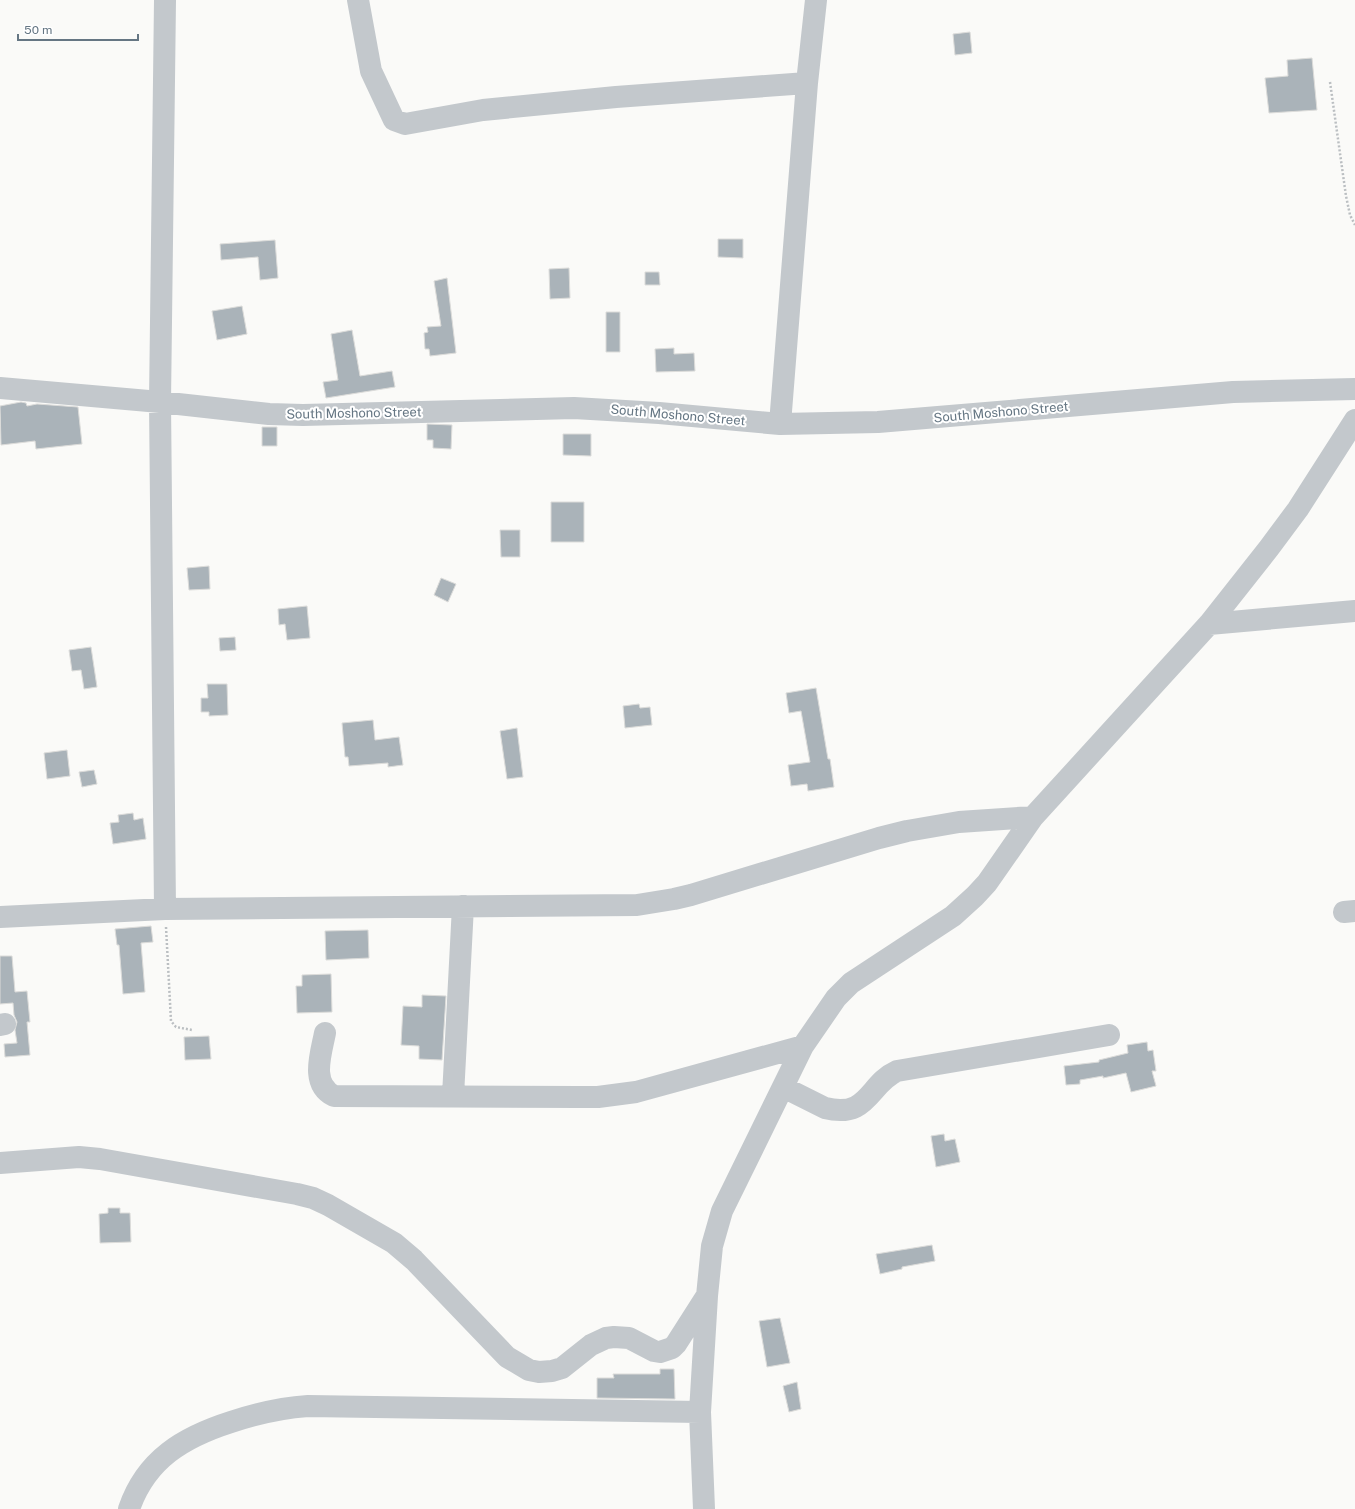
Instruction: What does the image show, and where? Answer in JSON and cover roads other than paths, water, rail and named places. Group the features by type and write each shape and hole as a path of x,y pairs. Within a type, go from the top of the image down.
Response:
{"street":[{"path":"165,0 160,402 165,909"},
{"path":"358,0 371,71 394,120 405,124 483,110 616,97 807,83"},
{"path":"780,424 807,83 816,0"},
{"name":"South Moshono Street","path":"0,388 160,402 269,414 361,415 527,408 574,408 659,413 780,424 907,420 1233,392 1355,389"},
{"path":"704,1509 700,1412 707,1296 712,1246 722,1211 803,1046 836,998 851,983 953,916 987,883 1033,817 1209,624 1298,509 1355,420"},
{"path":"1209,624 1355,611"},
{"path":"0,917 165,909 637,906 691,895 879,838 907,831 959,822 1033,817"},
{"path":"453,1096 463,906"},
{"path":"325,1033 318,1077 321,1084 334,1096 579,1097 616,1095 636,1092 803,1046"},
{"path":"783,1087 825,1108 833,1110 846,1110 867,1099 888,1076 898,1071 1109,1035"},
{"path":"0,1163 80,1157 100,1159 313,1198 394,1243 414,1260 507,1357 520,1366 539,1372 552,1371 562,1368 591,1345 606,1338 629,1338 654,1351 666,1351 676,1344 707,1296"},
{"path":"129,1509 133,1496 148,1474 160,1460 174,1448 184,1441 208,1429 260,1412 308,1406 700,1412"}]}
